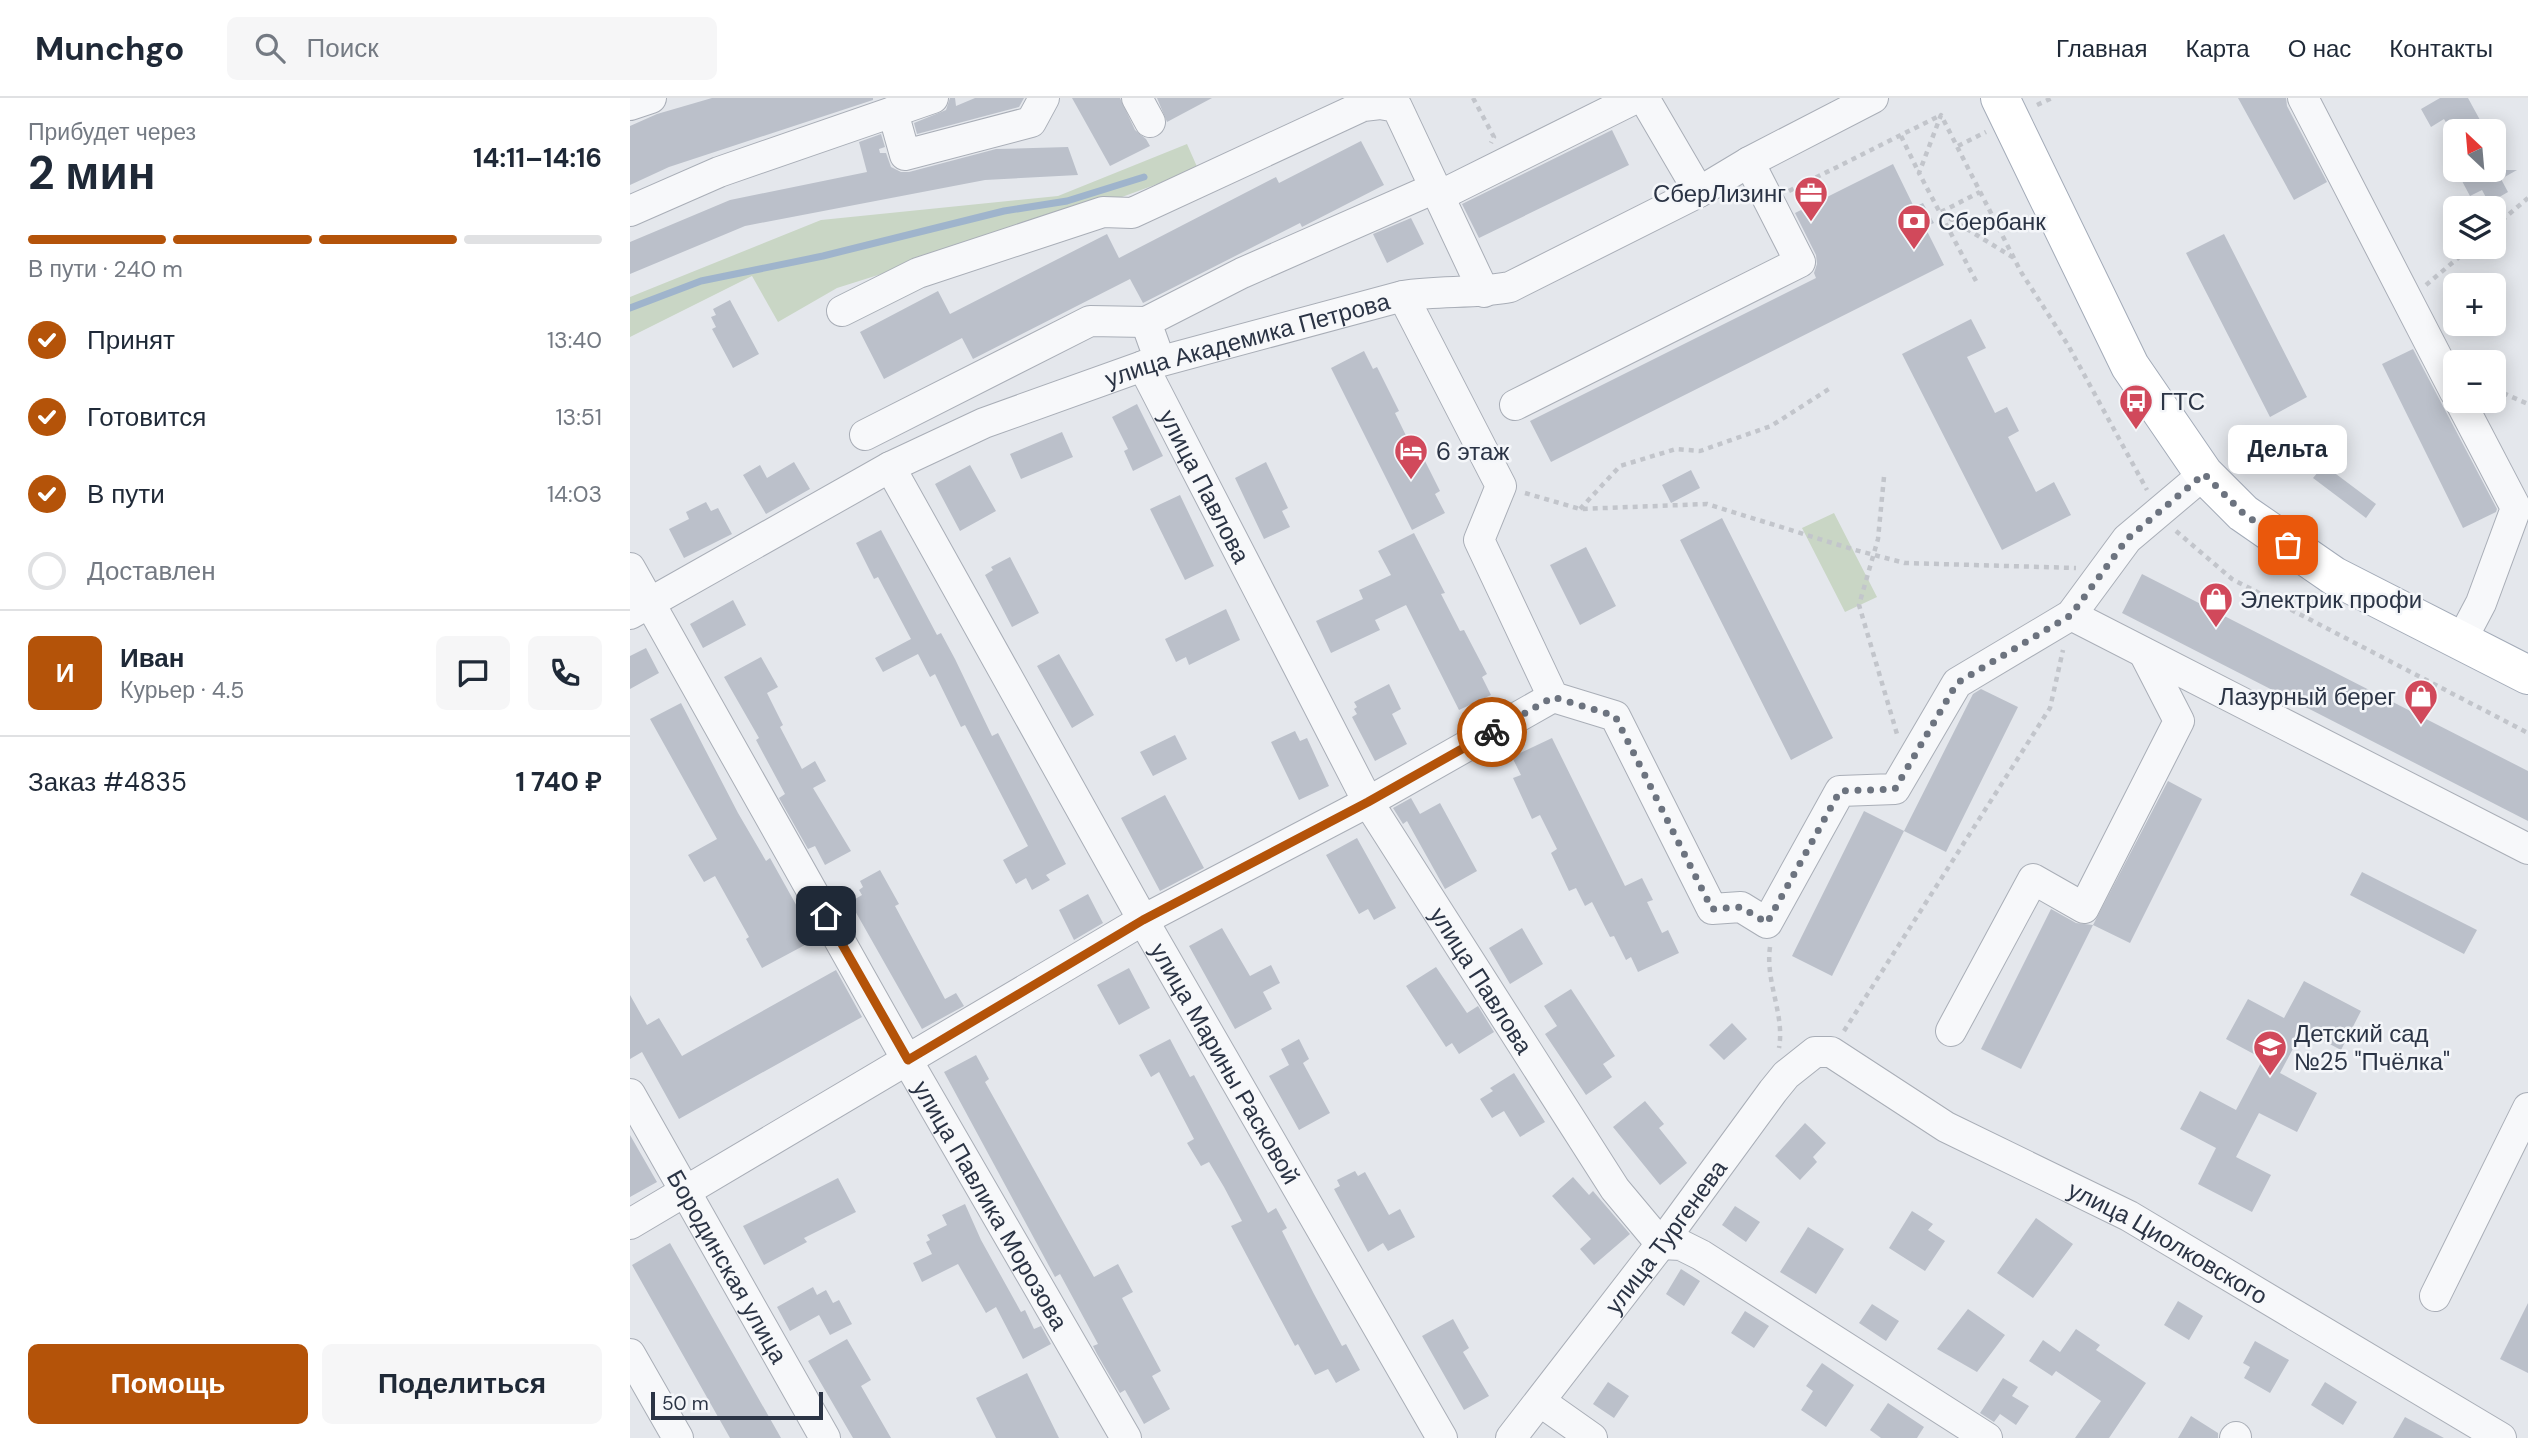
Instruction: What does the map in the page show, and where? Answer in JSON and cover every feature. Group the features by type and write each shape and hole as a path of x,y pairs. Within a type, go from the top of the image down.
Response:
{"main road":[{"path":"2000,98 2130,366 2204,474 2243,513 2334,576 2528,675"}],"street":[{"path":"630,105 651,98"},
{"path":"630,211 719,172 933,98"},
{"path":"893,112 905,155 1031,122 1044,98"},
{"path":"865,435 1090,321 1146,322 1242,273 1475,178 1636,98"},
{"path":"1644,98 1699,192"},
{"name":"улица Академика Петрова","path":"639,608 890,467 984,422 1152,364 1403,296 1427,292 1484,292 1510,287 1699,192 1749,162 1873,98"},
{"path":"2303,98 2443,368"},
{"path":"842,311 918,273 1103,212 1132,214 1363,106 1380,104 1397,107 1484,292"},
{"path":"1515,405 1800,262 1749,162"},
{"path":"1403,296 1501,486 1479,540 1553,697"},
{"name":"улица Павлова","path":"1146,322 1152,364 1368,802 1615,1189 1661,1244"},
{"path":"2461,641 2480,603 2516,508 2466,413"},
{"name":"улица Марины Расковой","path":"890,467 1143,920 1442,1438"},
{"path":"630,1224 1143,920 1368,802 1553,697 1615,716 1712,909 1741,907 1767,923 1840,791 1895,789 1957,683 2071,615 2127,539 2204,474"},
{"name":"улица Павлика Морозова","path":"630,568 639,608 908,1060 1126,1438"},
{"path":"2071,615 2528,849"},
{"path":"1951,1031 2033,879 2084,908 2091,896 2179,721 2144,653"},
{"name":"улица Тургенева","path":"1511,1438 1661,1244 1786,1075 1815,1052 1831,1052"},
{"name":"улица Циолковского","path":"1831,1052 1946,1127 2129,1216 2501,1438"},
{"name":"Бородинская улица","path":"630,1094 825,1438"},
{"path":"2435,1296 2528,1108"},
{"path":"1661,1244 1681,1245 1701,1255 1987,1438"},
{"path":"630,1354 678,1438"},
{"path":"1541,1402 1592,1438"}],"path":[{"path":"1473,98 1494,137 1475,178"},
{"path":"1770,201 1941,115"},
{"path":"1919,173 1941,115"},
{"path":"1941,115 2014,258 2074,356 2163,520 2232,579 2528,733"},
{"path":"1901,136 1976,281"},
{"path":"1940,212 1980,192"},
{"path":"2506,217 2528,198"},
{"path":"1940,212 2014,258"},
{"path":"2408,301 2457,259"},
{"path":"1580,509 1620,466 1676,449 1700,451 1771,426 1829,389"},
{"path":"2506,394 2528,404"},
{"path":"1884,477 1878,539 1859,605 1907,768"},
{"path":"1501,486 1580,509 1707,503 1905,563 2105,569"},
{"path":"1831,1052 2050,708 2071,615"},
{"path":"1767,923 1772,935 1768,965 1782,1031 1773,1091"}],"green space":[{"path":"1187,144 1198,169 1103,204 837,288 778,322 752,276 630,337 630,297 821,220 1058,196"},
{"path":"1834,513 1877,597 1845,612 1802,528"}],"building":[{"path":"712,98 873,100 669,167 630,185 630,126 657,114"},
{"path":"950,98 955,98 956,106 975,98 1024,98 1019,107 917,134 914,123 946,110"},
{"path":"1072,98 1120,98 1135,130 1150,146 1110,166"},
{"path":"1157,98 1212,98 1167,122"},
{"path":"2238,98 2286,98 2287,106 2327,182 2294,200"},
{"path":"2440,98 2468,98 2479,119 2443,119 2431,127 2421,109"},
{"path":"1612,130 1629,165 1479,238 1462,204"},
{"path":"881,134 885,147 879,149 880,153 886,153 891,167 901,172 996,149 1068,147 1078,175 985,180 745,226 630,274 630,242 730,200 867,172 859,142"},
{"path":"1361,141 1384,185 1302,227 1300,223 1143,303 1130,279 973,359 962,338 884,379 860,332 938,291 950,314 1107,234 1119,258 1276,177 1279,183"},
{"path":"1893,164 1914,207 1923,203 1934,223 1925,227 1944,265 1551,462 1530,421 1816,278 1816,255 1795,213"},
{"path":"2506,170 2517,170 2506,176"},
{"path":"2463,182 2503,182 2508,192 2501,196 2485,196 2482,190 2470,196"},
{"path":"1411,218 1424,244 1387,263 1373,234"},
{"path":"2224,234 2307,397 2270,417 2186,253"},
{"path":"730,300 759,354 733,368 712,329 716,327 711,317 716,315 713,309"},
{"path":"1971,319 1986,348 1967,357 1995,413 2007,407 2019,431 2008,437 2036,492 2054,482 2071,515 2002,550 1902,354"},
{"path":"2413,349 2443,406 2443,413 2447,413 2497,509 2496,512 2463,528 2382,364"},
{"path":"1364,351 1373,369 1377,367 1399,411 1395,413 1413,450 1418,447 1440,491 1435,494 1445,513 1412,530 1331,368"},
{"path":"1137,404 1163,456 1133,471 1124,451 1128,449 1112,417"},
{"path":"1062,432 1073,457 1021,479 1010,454"},
{"path":"794,462 810,489 766,514 743,475 760,465 767,478"},
{"path":"1266,462 1288,508 1282,511 1290,527 1264,539 1235,478"},
{"path":"970,465 996,511 960,531 935,484"},
{"path":"2324,465 2376,504 2366,518 2313,478"},
{"path":"1691,470 1700,488 1671,503 1662,485"},
{"path":"1180,495 1214,566 1185,580 1150,509"},
{"path":"706,502 711,511 718,508 732,534 684,558 669,529 689,519 686,512"},
{"path":"1722,518 1833,738 1791,760 1680,540"},
{"path":"881,530 937,635 941,633 992,736 998,733 1066,864 1046,875 1050,880 1032,890 1026,878 1016,884 1003,860 1028,846 965,725 961,727 935,674 930,677 918,654 883,672 875,658 911,639 878,577 874,579 856,543"},
{"path":"1414,533 1445,593 1441,594 1460,631 1464,630 1487,674 1482,677 1491,695 1459,710 1406,605 1375,620 1380,630 1331,653 1316,621 1363,599 1359,590 1391,575 1378,551"},
{"path":"1586,547 1616,606 1580,625 1550,565"},
{"path":"1010,557 1039,613 1012,627 985,575 993,570 991,567"},
{"path":"2142,574 2528,771 2528,821 2122,613"},
{"path":"733,600 746,625 703,648 690,624"},
{"path":"1226,609 1240,640 1189,665 1186,657 1176,662 1165,639"},
{"path":"646,648 659,673 630,689 630,656"},
{"path":"1059,654 1094,715 1072,728 1037,666"},
{"path":"761,657 778,687 767,693 783,725 780,727 802,769 815,761 826,781 813,788 851,851 825,865 815,846 808,849 779,798 785,794 756,740 759,738 724,677"},
{"path":"1389,684 1401,709 1392,714 1407,744 1375,761 1352,717 1357,714 1354,702"},
{"path":"1981,689 2018,707 1946,852 1904,831 1973,694"},
{"path":"681,703 738,813 766,861 770,858 799,910 802,908 818,938 762,968 746,939 749,937 715,876 704,882 688,855 717,839 650,719"},
{"path":"1295,731 1300,741 1307,738 1329,786 1299,800 1271,742"},
{"path":"1175,735 1187,759 1153,776 1140,752"},
{"path":"1552,738 1625,886 1642,878 1653,900 1647,902 1662,933 1668,930 1679,953 1638,972 1631,957 1626,960 1614,936 1610,937 1592,902 1585,906 1576,888 1569,891 1551,853 1557,849 1540,815 1532,819 1513,778 1521,775 1512,757"},
{"path":"2168,781 2202,799 2130,943 2093,925"},
{"path":"1165,795 1204,868 1160,891 1121,818"},
{"path":"1411,798 1420,814 1440,803 1477,871 1445,889 1407,821 1403,824 1393,808"},
{"path":"1864,811 1904,831 1832,976 1792,956"},
{"path":"1357,838 1396,908 1374,920 1368,909 1359,914 1326,855"},
{"path":"880,870 899,904 895,906 945,999 956,993 964,1006 922,1029 850,902 862,895 859,890 863,887 860,881"},
{"path":"2362,872 2477,930 2464,954 2350,895"},
{"path":"1088,894 1103,923 1074,940 1059,910"},
{"path":"2051,909 2076,923 2093,925 2021,1069 1981,1049"},
{"path":"1222,928 1250,976 1271,965 1280,983 1263,992 1272,1009 1235,1029 1189,946"},
{"path":"1522,928 1543,964 1510,984 1489,948"},
{"path":"1436,967 1467,1013 1478,1006 1494,1032 1459,1054 1452,1043 1446,1047 1406,986"},
{"path":"1129,968 1150,1008 1119,1025 1097,985"},
{"path":"836,970 862,1017 679,1119 642,1052 630,1059 630,995 647,1025 659,1018 682,1056"},
{"path":"2304,981 2361,1011 2341,1050 2303,1030 2280,1073 2317,1093 2297,1132 2259,1113 2236,1157 2271,1175 2252,1212 2198,1184 2216,1148 2180,1129 2200,1091 2236,1110 2263,1059 2226,1039 2248,999 2284,1018"},
{"path":"1571,989 1615,1056 1603,1064 1612,1077 1586,1095 1545,1034 1557,1026 1544,1006"},
{"path":"1732,1023 1747,1039 1724,1060 1709,1045"},
{"path":"1170,1039 1190,1077 1194,1075 1268,1213 1276,1208 1287,1228 1282,1231 1314,1294 1342,1346 1346,1344 1360,1370 1336,1383 1328,1369 1315,1375 1298,1344 1295,1346 1231,1226 1242,1221 1224,1187 1209,1162 1201,1166 1187,1143 1194,1139 1159,1072 1151,1077 1139,1055"},
{"path":"1299,1039 1309,1059 1303,1063 1330,1113 1299,1130 1269,1076 1289,1065 1281,1049"},
{"path":"976,1055 989,1079 985,1082 1094,1277 1118,1264 1133,1292 1122,1298 1161,1371 1152,1376 1170,1409 1144,1424 1125,1390 1120,1393 1097,1354 1093,1346 1098,1344 1060,1274 1055,1277 944,1072"},
{"path":"1514,1073 1545,1122 1520,1137 1504,1111 1492,1118 1480,1099 1493,1091 1490,1088"},
{"path":"1645,1101 1664,1124 1659,1128 1687,1163 1660,1185 1613,1127"},
{"path":"1805,1123 1826,1143 1813,1157 1817,1162 1800,1180 1775,1156"},
{"path":"630,1135 657,1182 630,1197"},
{"path":"1355,1171 1358,1176 1365,1172 1389,1215 1400,1209 1415,1237 1388,1251 1383,1243 1368,1252 1334,1189 1340,1186 1337,1180"},
{"path":"1573,1177 1589,1195 1593,1191 1630,1234 1594,1265 1580,1249 1591,1239 1552,1196"},
{"path":"838,1178 856,1212 804,1238 807,1242 764,1265 743,1226"},
{"path":"965,1204 981,1240 1021,1312 1025,1310 1034,1329 1041,1326 1051,1344 1023,1359 996,1307 986,1313 958,1264 922,1282 913,1263 932,1254 926,1242 930,1240 927,1235 947,1225 942,1215"},
{"path":"1735,1206 1760,1222 1746,1242 1722,1225"},
{"path":"1912,1211 1933,1224 1928,1230 1945,1241 1925,1271 1889,1248"},
{"path":"2036,1218 2073,1244 2033,1298 1997,1273"},
{"path":"1808,1227 1844,1249 1816,1294 1780,1272"},
{"path":"670,1243 781,1438 730,1438 632,1265"},
{"path":"1681,1269 1700,1281 1684,1306 1666,1294"},
{"path":"813,1287 817,1295 826,1290 833,1303 839,1300 852,1324 830,1335 819,1315 790,1331 777,1307"},
{"path":"2178,1301 2203,1316 2189,1340 2164,1325"},
{"path":"2528,1303 2528,1373 2500,1359"},
{"path":"1872,1304 1899,1321 1886,1341 1859,1323"},
{"path":"1968,1309 2005,1335 1977,1372 1937,1349"},
{"path":"1745,1311 1769,1326 1754,1348 1731,1333"},
{"path":"1453,1319 1469,1348 1463,1352 1489,1396 1464,1410 1422,1336"},
{"path":"2076,1329 2100,1345 2096,1350 2146,1383 2109,1438 2075,1438 2101,1401 2056,1371 2052,1376 2029,1361 2043,1340 2060,1352"},
{"path":"847,1339 871,1380 861,1386 891,1438 853,1438 808,1361"},
{"path":"2255,1341 2289,1360 2270,1393 2244,1378 2250,1367 2243,1363"},
{"path":"1822,1363 1854,1385 1826,1427 1801,1410 1813,1391 1806,1386"},
{"path":"1027,1373 1059,1438 996,1438 976,1398"},
{"path":"2003,1378 2018,1387 2012,1396 2029,1406 2016,1425 2000,1414 1994,1422 1980,1413"},
{"path":"1608,1382 1629,1396 1614,1418 1593,1404"},
{"path":"2325,1382 2357,1402 2343,1425 2311,1405"},
{"path":"1888,1403 1924,1427 1917,1438 1881,1438 1870,1430"},
{"path":"2191,1416 2218,1433 2218,1438 2178,1438"},
{"path":"2405,1417 2444,1438 2393,1438"}],"waterway":[{"path":"630,308 701,281 823,256 1004,211 1067,201 1144,177"}],"way so far":[{"path":"1492,732 1553,697 1615,716 1712,909 1741,907 1767,923 1840,791 1895,789 1957,683 2071,615 2127,539 2204,474 2243,513 2288,545"}],"place":[{"name":"СберЛизинг","path":"1811,223"},
{"name":"Сбербанк","path":"1914,251"},
{"name":"ГТС","path":"2136,431"},
{"name":"6 этаж","path":"1411,481"},
{"name":"Дельта","path":"2288,545"},
{"name":"Электрик профи","path":"2216,629"},
{"name":"Лазурный берег","path":"2421,726"},
{"name":"Детский сад №25 \"Пчёлка\"","path":"2270,1077"}],"route":[{"path":"826,916 908,1060 1143,920 1368,802 1492,732"}]}
